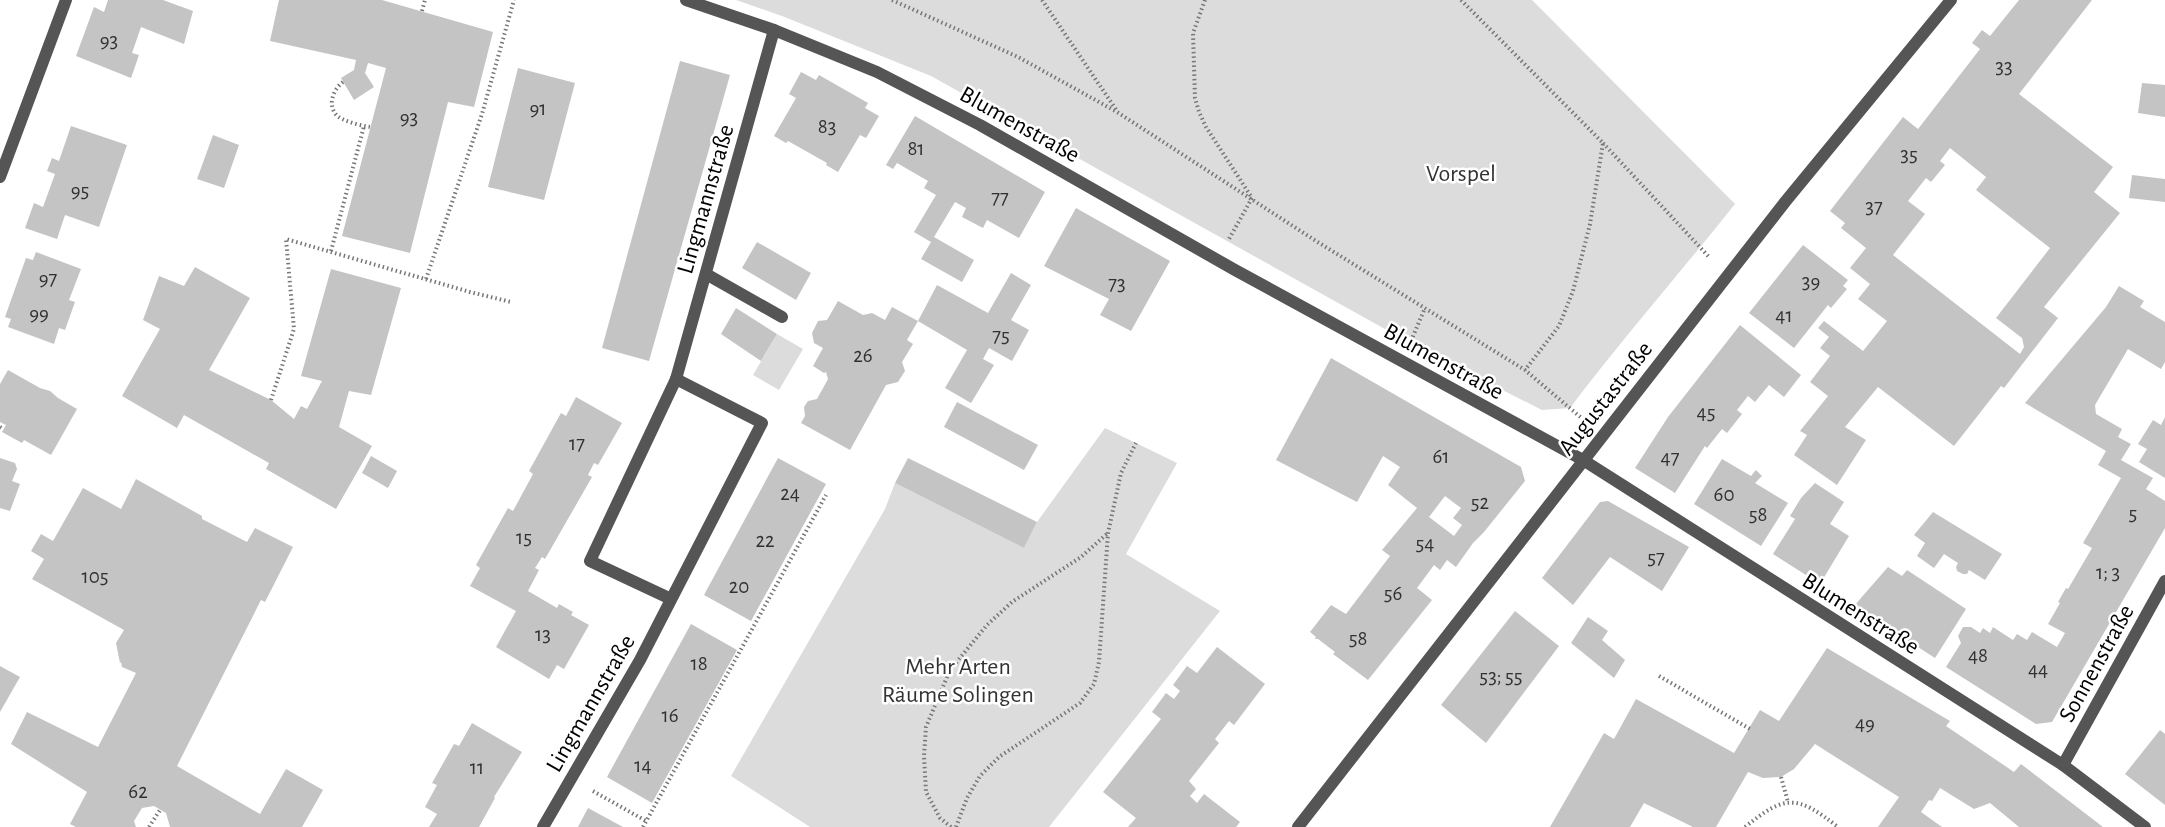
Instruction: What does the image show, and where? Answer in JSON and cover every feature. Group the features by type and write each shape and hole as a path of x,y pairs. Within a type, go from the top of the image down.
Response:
{"street":[{"path":"0,177 66,0"},
{"name":"Blumenstraße","path":"686,0 774,30 877,72 981,124 1235,270 1583,460 2063,765 2145,827"},
{"name":"Augustastraße","path":"1298,827 1727,276 1951,0"},
{"name":"Lingmannstraße","path":"671,599 590,561 676,380 774,30"},
{"path":"706,273 782,317"},
{"name":"Lingmannstraße","path":"543,827 640,660 762,423 676,380"},
{"name":"Sonnenstraße","path":"2063,765 2165,581"}],"path":[{"path":"422,11 425,0"},
{"path":"426,279 482,114 514,0"},
{"path":"892,0 1018,57 1117,112 1316,241 1525,370 1602,435"},
{"path":"1042,0 1117,112"},
{"path":"1206,0 1193,33 1195,98 1206,127 1252,198"},
{"path":"1461,0 1603,143 1727,276"},
{"path":"343,82 336,87 331,98 333,109 340,118 371,127"},
{"path":"331,251 364,126"},
{"path":"1525,370 1559,326 1573,291 1590,224 1603,143"},
{"path":"1227,242 1252,198"},
{"path":"271,400 294,328 286,239 511,302"},
{"path":"1410,343 1425,308"},
{"path":"956,827 967,798 980,776 999,757 1080,703 1094,684 1099,662 1108,533 1121,473 1136,443"},
{"path":"643,827 826,495"},
{"path":"951,827 940,818 926,792 924,756 926,727 950,670 987,625 1012,602 1081,557 1108,533"},
{"path":"1659,676 1750,729"},
{"path":"1781,777 1788,802"},
{"path":"571,779 646,821"},
{"path":"1745,827 1766,811 1788,802 1813,808 1838,827"},
{"path":"149,827 160,810"}],"green space":[{"name":"Vorspel","path":"736,0 1532,0 1735,204 1570,408 1542,410 1410,343 931,76"},
{"path":"777,334 803,349 779,390 753,375"},
{"name":"Mehr Arten Räume Solingen","path":"1105,428 1177,463 1126,554 1220,611 1049,827 810,827 731,776 885,509 895,483 1024,548 1037,522"}],"building":[{"path":"108,0 163,0 193,11 184,44 141,27 132,53 139,55 131,78 76,56 94,7 104,12"},
{"path":"279,0 382,0 493,32 474,107 448,102 410,253 342,236 386,68 368,63 365,73 374,87 354,100 341,78 354,70 356,60 270,41"},
{"path":"2019,0 2092,0 2019,94 2113,167 2094,192 2120,213 2044,307 2058,318 2004,388 2001,386 1954,446 1878,387 1845,427 1866,440 1837,485 1794,455 1807,435 1800,431 1828,396 1810,382 1830,356 1820,348 1829,337 1818,328 1824,321 1863,351 1887,321 1858,299 1870,284 1850,268 1866,248 1841,228 1845,223 1830,211 1903,117 1918,129 1980,49 1972,43 1982,30 1990,36","holes":["1950,148 1986,177 1976,190 2050,248 1996,318 2022,338 2024,347 2020,354 1893,255 1925,214 1908,201 1926,178 1931,182 1945,165 1940,161"]},
{"path":"680,61 730,75 649,361 602,348"},
{"path":"518,68 575,83 544,200 488,187"},
{"path":"801,72 816,80 819,75 868,103 865,108 879,116 866,138 860,135 838,172 826,165 827,163 788,141 786,143 774,136 796,98 789,94"},
{"path":"2142,83 2165,85 2165,117 2138,113"},
{"path":"915,116 1045,192 1019,238 987,220 983,228 962,217 966,208 955,202 934,237 974,260 962,282 921,259 931,242 914,232 936,195 924,188 928,181 897,163 893,169 886,165"},
{"path":"71,126 127,145 99,227 65,215 57,239 25,228 34,203 43,207 55,174 47,171 52,158 59,161"},
{"path":"213,135 239,145 224,188 197,179"},
{"path":"2132,175 2165,179 2165,202 2129,198"},
{"path":"1076,208 1170,261 1131,331 1100,315 1109,299 1044,266"},
{"path":"757,242 811,273 796,300 742,268"},
{"path":"1803,245 1848,280 1843,286 1847,289 1831,308 1828,305 1794,348 1749,313"},
{"path":"36,252 81,269 69,300 75,302 65,330 59,328 54,344 8,327 11,319 5,317 26,258 33,260"},
{"path":"195,267 250,298 209,370 271,400 294,419 301,406 307,409 322,381 301,376 331,269 401,288 371,395 349,391 339,427 372,446 336,509 266,469 269,463 184,415 177,428 122,396 160,329 143,320 159,276 184,286"},
{"path":"1011,273 1031,285 1011,320 1029,330 1012,361 989,348 983,359 994,365 971,403 945,388 967,350 918,321 937,285 988,313"},
{"path":"2119,286 2144,301 2140,307 2165,322 2165,362 2161,369 2128,349 2095,405 2096,414 2122,429 2118,437 2131,444 2121,460 2153,478 2146,489 2165,501 2165,528 2052,722 2036,724 1946,667 1961,643 1958,636 1963,627 1971,627 1980,633 1983,628 1990,633 1993,627 2013,640 2017,634 2027,640 2032,632 2057,647 2065,633 2048,624 2066,588 2068,589 2092,548 2083,543 2121,478 2098,465 2106,451 2025,403 2106,307"},
{"path":"838,301 863,315 872,313 885,320 892,307 918,321 907,340 913,344 902,362 905,371 898,382 886,385 850,450 801,423 805,416 804,407 808,401 817,399 828,379 826,372 813,366 823,348 814,343 812,333 818,321 827,320"},
{"path":"736,308 777,334 761,361 721,334"},
{"path":"1740,325 1801,375 1784,397 1769,385 1755,402 1748,396 1737,410 1742,414 1727,433 1722,429 1707,448 1705,446 1675,493 1635,468 1668,417"},
{"path":"1331,358 1521,467 1525,481 1456,567 1447,560 1440,570 1434,565 1417,588 1432,600 1368,680 1333,654 1335,652 1315,639 1316,637 1310,632 1331,605 1346,614 1390,556 1382,550 1417,508 1388,485 1400,467 1383,456 1357,502 1276,460","holes":["1445,496 1461,508 1453,518 1462,525 1454,536 1429,517"]},
{"path":"8,370 50,391 77,409 51,455 24,440 22,443 2,432 6,425 0,422 0,384"},
{"path":"576,397 622,423 598,465 594,463 588,475 592,477 545,559 542,557 535,568 539,570 528,591 557,608 559,604 573,612 571,615 589,625 564,669 557,665 549,679 496,647 516,611 470,586 480,568 476,565 508,508 513,511 533,474 529,471 561,413 566,416"},
{"path":"957,402 1038,445 1024,470 944,427"},
{"path":"2165,417 2165,478 2139,462 2147,449 2138,444 2153,420 2161,425"},
{"path":"371,456 397,471 388,488 362,473"},
{"path":"0,458 15,463 17,469 12,481 20,484 10,511 0,508"},
{"path":"778,458 826,484 751,621 704,595"},
{"path":"908,458 1037,522 1024,548 895,483"},
{"path":"1722,459 1751,476 1756,470 1762,476 1755,483 1788,503 1761,546 1694,504"},
{"path":"136,479 202,516 202,519 247,542 255,528 293,547 265,602 261,600 177,766 260,814 286,769 323,790 302,827 170,827 166,813 154,806 142,808 134,821 136,827 76,827 70,824 87,792 11,744 27,712 98,747 136,673 122,667 120,663 116,643 124,630 32,579 44,559 31,551 41,534 53,541 83,488 121,509"},
{"path":"1815,483 1844,502 1830,524 1849,536 1820,584 1773,554 1795,519 1790,516 1801,498"},
{"path":"1608,501 1689,547 1662,591 1610,557 1573,605 1542,578 1600,502"},
{"path":"1933,512 2002,554 1985,580 1969,570 1967,574 1957,571 1958,563 1944,554 1934,568 1917,556 1925,543 1914,535"},
{"path":"1888,567 1902,576 1907,570 1966,609 1935,658 1854,606"},
{"path":"1515,611 1559,646 1486,743 1441,705"},
{"path":"1588,617 1608,631 1602,640 1625,660 1614,678 1571,643"},
{"path":"691,624 737,650 652,803 607,777"},
{"path":"1217,647 1265,684 1234,725 1229,721 1215,739 1219,743 1189,781 1196,789 1190,796 1197,803 1204,794 1240,822 1236,827 1128,827 1136,818 1103,792 1161,719 1152,712 1166,693 1174,699 1180,691 1173,685 1187,666 1197,673"},
{"path":"1827,648 1950,721 1946,726 2014,772 2021,764 2103,827 2019,827 1990,803 1974,809 1940,788 1921,812 1942,827 1878,827 1899,797 1815,744 1794,769 1781,777 1763,778 1748,772 1716,827 1693,827 1644,803 1630,827 1550,827 1604,733 1614,739 1636,699 1734,753 1760,710 1779,721"},
{"path":"0,666 20,677 0,712"},
{"path":"472,723 522,752 494,797 479,827 429,827 437,814 425,807 437,785 432,783 454,744 459,746"},
{"path":"2160,730 2165,734 2165,805 2125,774"},
{"path":"588,808 623,827 578,827"}]}
